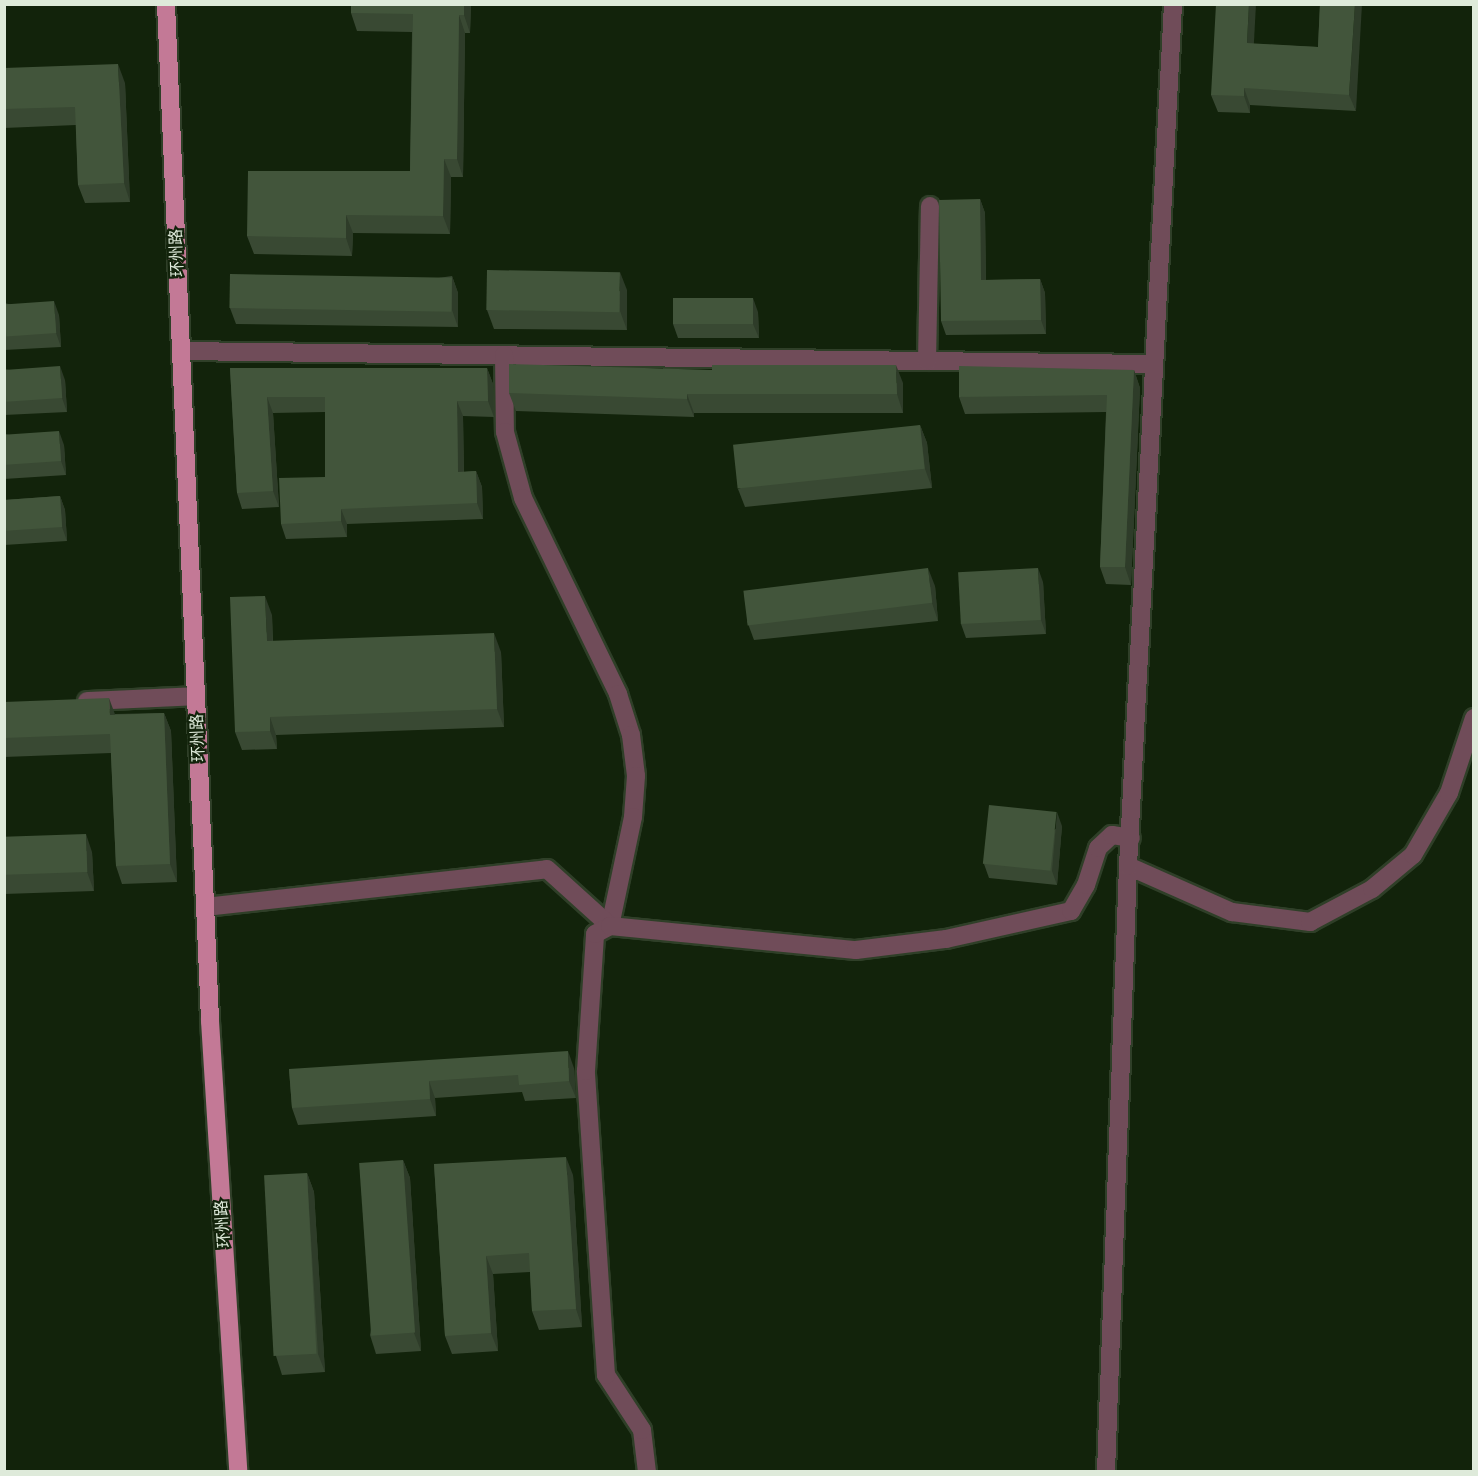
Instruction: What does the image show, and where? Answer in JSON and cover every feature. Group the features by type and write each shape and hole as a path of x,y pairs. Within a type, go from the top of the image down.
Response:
{"main road":[{"name":"环州路","path":"166,4 205,907 238,1472"}],"street":[{"path":"1106,1472 1128,866 1173,4"},
{"path":"927,361 930,206"},
{"path":"181,351 1153,364"},
{"path":"504,355 505,432 523,498 618,694 631,735 636,776 633,817 610,926"},
{"path":"64,702 196,696"},
{"path":"1128,866 1232,912 1310,922 1372,889 1413,855 1449,793 1473,718"},
{"path":"647,1472 642,1431 606,1375 586,1071 595,934 610,926 856,951 946,939 1071,911 1086,885 1098,848 1112,836 1131,838"},
{"path":"205,907 547,869 610,926"}],"building":[{"path":"351,4 464,4 464,15 459,15 457,159 444,159 443,216 346,215 346,238 247,236 248,171 410,171 413,14 351,13"},
{"path":"1216,4 1249,4 1247,43 1318,47 1320,4 1355,4 1349,95 1244,88 1244,96 1211,95"},
{"path":"118,64 124,183 78,185 75,107 4,109 4,68"},
{"path":"980,199 981,280 1040,279 1041,320 941,321 939,200"},
{"path":"487,270 620,272 619,312 486,310"},
{"path":"230,274 452,278 451,312 229,308"},
{"path":"673,298 753,298 753,324 673,324"},
{"path":"54,301 56,333 6,336 4,304"},
{"path":"509,364 712,370 712,365 896,365 897,394 687,394 687,399 509,393"},
{"path":"60,366 62,398 6,402 4,370"},
{"path":"959,366 1134,370 1125,567 1100,567 1107,395 959,397"},
{"path":"230,368 487,368 488,401 457,401 458,472 476,471 477,503 341,509 341,521 281,524 279,478 325,477 325,397 267,397 273,491 237,493"},
{"path":"920,425 925,469 738,488 733,445"},
{"path":"59,431 61,461 6,465 4,435"},
{"path":"60,496 62,527 6,531 4,500"},
{"path":"928,568 932,603 748,625 743,591"},
{"path":"1038,568 1041,620 961,624 958,572"},
{"path":"265,596 267,641 494,633 497,709 270,717 270,731 235,732 230,597"},
{"path":"109,698 110,715 164,713 170,864 116,866 110,734 4,738 4,702"},
{"path":"989,805 1057,812 1050,871 983,864"},
{"path":"86,834 87,872 5,875 4,837"},
{"path":"568,1051 569,1081 519,1085 518,1075 429,1081 430,1099 292,1108 289,1069"},
{"path":"566,1157 576,1309 532,1311 529,1253 486,1256 491,1333 445,1336 434,1164"},
{"path":"403,1160 415,1333 371,1336 359,1163"},
{"path":"307,1173 316,1354 274,1356 264,1175"}]}
